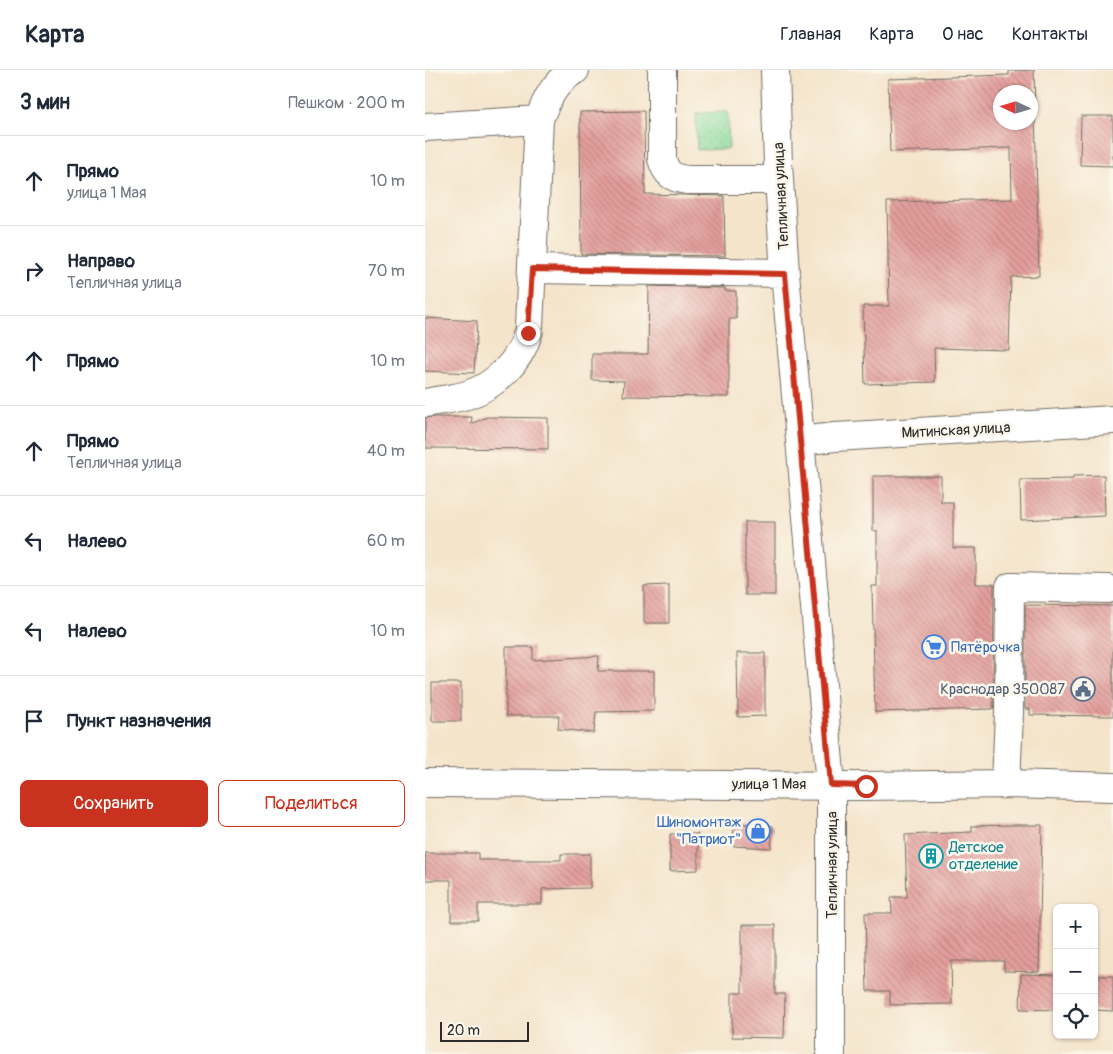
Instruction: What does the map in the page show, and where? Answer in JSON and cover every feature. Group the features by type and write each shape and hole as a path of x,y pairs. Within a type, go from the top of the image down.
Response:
{"street":[{"path":"425,403 467,395 487,387 504,373 519,354 528,333 539,120 546,100 557,85 575,70"},
{"path":"661,70 662,159 665,169 669,174 675,179 687,180 779,180"},
{"name":"Тепличная улица","path":"775,70 785,274 831,785 831,1054"},
{"path":"425,127 539,120"},
{"path":"532,269 785,274"},
{"name":"Митинская улица","path":"801,454 835,437 1113,420"},
{"path":"1006,784 1009,713 1010,586 1108,589"},
{"name":"улица 1 Мая","path":"425,783 1006,784 1113,787"}],"green space":[{"path":"728,112 729,149 697,150 696,113"}],"building":[{"path":"1034,70 1034,85 993,85 993,130 1035,130 1039,276 1011,277 1009,350 934,348 935,382 865,384 863,306 889,306 887,202 1012,199 1011,148 890,152 888,79 1009,75 1009,71"},
{"path":"644,111 645,194 724,196 725,256 581,254 580,112"},
{"path":"1081,116 1113,116 1113,166 1080,165"},
{"path":"649,286 725,288 725,291 736,291 736,319 729,319 729,397 623,396 624,381 592,380 592,354 648,354"},
{"path":"425,318 477,321 474,373 425,371"},
{"path":"472,417 471,424 487,417 548,418 548,449 425,448 425,418"},
{"path":"1104,475 1105,516 1021,520 1020,480 1073,479 1073,476"},
{"name":"Пятёрочка","path":"873,476 941,476 941,502 953,502 953,548 976,548 976,584 994,584 993,709 875,712 872,586 877,586 877,531 873,531"},
{"path":"745,522 775,522 775,595 745,595"},
{"path":"669,585 669,623 644,623 644,586"},
{"path":"1025,605 1113,606 1113,716 1030,715 1030,709 1025,709"},
{"path":"506,647 533,647 533,660 599,656 598,671 654,671 654,711 596,712 594,733 558,729 559,716 506,716"},
{"path":"737,653 765,653 765,716 738,717"},
{"path":"432,683 461,683 461,721 432,721"},
{"path":"734,823 773,826 771,848 733,846"},
{"path":"1042,825 1039,972 1004,971 1004,961 951,961 952,1004 890,1005 890,991 867,991 865,913 892,913 891,897 907,897 905,835 972,832 972,826"},
{"path":"670,834 698,834 698,870 670,871"},
{"path":"425,853 478,853 478,860 561,860 561,854 590,854 590,888 542,889 542,904 478,904 478,921 451,921 451,880 425,880"},
{"path":"742,925 775,925 775,994 785,994 784,1038 732,1037 732,993 742,993"},
{"path":"1021,974 1053,975 1053,1010 1020,1009"},
{"path":"1098,976 1113,976 1113,1011 1098,1010"}],"place":[{"name":"Пятёрочка","path":"934,647"},
{"name":"Краснодар 350087","path":"1083,689"},
{"name":"Шиномонтаж \"Патриот\"","path":"758,831"},
{"name":"Детское отделение","path":"931,856"}],"route":[{"path":"528,333 532,269 785,274 831,785 866,786"}]}
